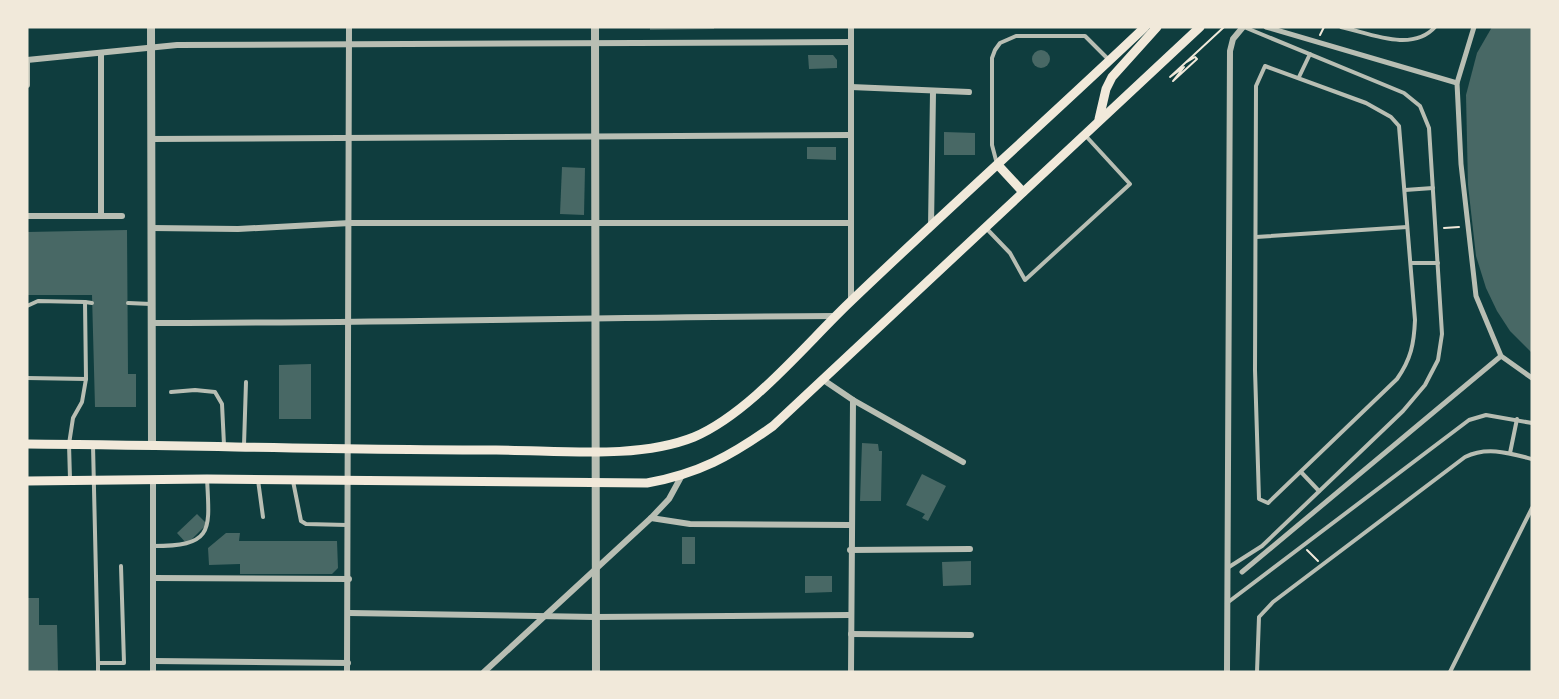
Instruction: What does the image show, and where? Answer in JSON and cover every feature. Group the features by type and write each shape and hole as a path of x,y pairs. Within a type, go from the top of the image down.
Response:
{"main road":[{"path":"27,444 152,444 244,449 350,450 594,450 641,449 670,445 717,426 740,409 851,301 1145,27"},
{"path":"1099,119 1106,89 1112,77 1157,27"},
{"path":"27,481 258,479 647,483 681,477 712,465 740,450 773,426 1195,28"},
{"path":"998,165 1023,192"}],"street":[{"path":"151,27 152,444"},
{"path":"347,672 350,525 350,27"},
{"path":"595,27 596,672"},
{"path":"851,27 851,301"},
{"path":"1227,672 1230,51 1233,39 1243,27"},
{"path":"1266,27 1457,83"},
{"path":"1474,27 1457,83 1461,164 1476,296 1501,356 1532,378"},
{"path":"27,85 27,60 100,55 151,46 851,42"},
{"path":"100,55 101,216"},
{"path":"851,87 969,92"},
{"path":"931,228 933,92"},
{"path":"151,138 595,134 851,135"},
{"path":"27,216 122,216"},
{"path":"152,228 238,229 350,223 595,225 850,223"},
{"path":"151,323 350,323 595,317 836,316"},
{"path":"1242,572 1501,356"},
{"path":"822,379 853,400 963,462"},
{"path":"851,672 850,525 853,400"},
{"path":"484,672 651,518 669,499 681,477"},
{"path":"153,479 153,672"},
{"path":"651,518 690,524 850,525"},
{"path":"850,550 970,549"},
{"path":"154,578 349,579"},
{"path":"349,613 595,617 850,615"},
{"path":"851,634 971,635"},
{"path":"153,661 348,663"}],"lane":[{"path":"1229,567 1262,546 1403,411 1430,377 1438,360 1443,334 1429,128 1425,115 1416,101 1404,93 1243,27"},
{"path":"1341,27 1402,40 1418,39 1435,27"},
{"path":"998,165 992,144 992,58 1000,43 1016,36 1085,36 1110,60"},
{"path":"1299,77 1310,54"},
{"path":"1265,66 1366,103 1391,117 1399,126 1402,140 1406,190 1415,320 1414,345 1409,361 1397,379 1273,501 1263,502 1259,499 1255,370 1256,86 1265,66"},
{"path":"985,227 1010,253 1025,280 1130,184 1084,134"},
{"path":"1406,190 1433,188"},
{"path":"1256,237 1407,227"},
{"path":"1410,263 1438,263"},
{"path":"27,306 38,301 92,303"},
{"path":"70,481 69,444 73,418 82,402 86,379 85,302"},
{"path":"128,303 151,304"},
{"path":"27,378 86,379"},
{"path":"244,449 246,382"},
{"path":"171,392 195,390 215,392 222,404 224,448"},
{"path":"1227,603 1469,420 1486,415 1532,423"},
{"path":"1510,453 1517,419"},
{"path":"93,444 98,672"},
{"path":"1257,672 1259,617 1264,609 1465,457 1476,451 1488,450 1532,459"},
{"path":"1302,472 1319,491"},
{"path":"153,546 186,546 203,534 209,522 207,479"},
{"path":"258,479 263,517"},
{"path":"293,480 301,521 312,525 350,525"},
{"path":"1450,672 1532,508"},
{"path":"98,663 124,663 121,566"}],"path":[{"path":"1186,64 1195,57 1197,58 1173,81 1185,68 1171,79 1186,64 1224,27"},
{"path":"1436,228 1468,227"},
{"path":"1303,545 1322,565"}],"building":[{"path":"650,27 714,27 714,29 650,30"},
{"path":"1492,27 1532,27 1532,353 1510,331 1497,311 1486,288 1476,256 1468,185 1466,95 1477,53"},
{"path":"1037,50 1045,50 1050,55 1048,66 1037,68 1032,63 1032,55"},
{"path":"808,55 833,55 837,60 837,68 809,69"},
{"path":"944,132 975,133 975,155 944,155"},
{"path":"807,147 836,147 836,160 807,159"},
{"path":"562,167 585,168 584,215 560,214"},
{"path":"127,230 128,374 136,374 136,407 95,407 92,295 27,295 27,232"},
{"path":"311,364 311,419 279,419 279,365"},
{"path":"862,443 878,444 879,451 882,451 881,501 860,501"},
{"path":"922,474 946,486 928,521 922,518 925,514 906,505"},
{"path":"197,514 207,524 187,544 177,533"},
{"path":"226,533 240,533 239,541 337,541 338,568 332,574 240,574 240,564 209,565 208,548"},
{"path":"682,537 695,537 695,564 682,564"},
{"path":"971,561 971,585 943,586 942,562"},
{"path":"805,576 832,576 832,592 805,593"},
{"path":"27,598 39,598 39,625 57,625 58,672 27,672"}]}
